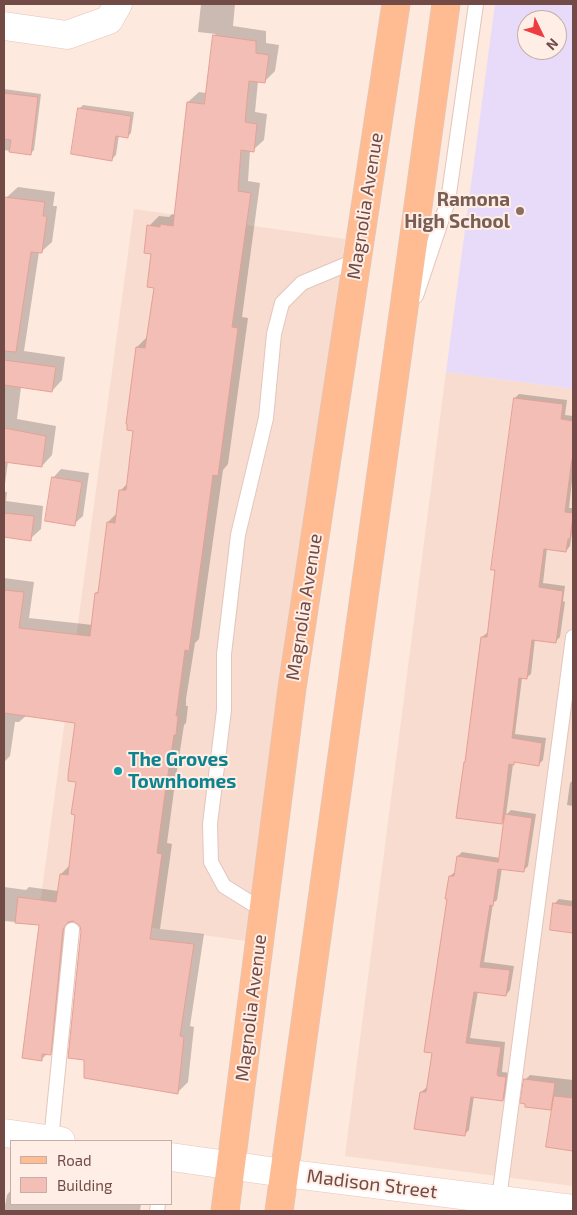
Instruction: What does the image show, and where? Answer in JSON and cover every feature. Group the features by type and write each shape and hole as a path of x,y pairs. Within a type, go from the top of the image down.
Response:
{"main road":[{"path":"4,26 67,35 109,20 118,4"},
{"name":"Magnolia Avenue","path":"225,1211 292,688 396,4"},
{"path":"279,1211 446,4"},
{"path":"4,1133 50,1140"},
{"name":"Madison Street","path":"172,1157 573,1209"}],"lane":[{"path":"400,347 448,201 476,4"},
{"path":"264,911 224,886 210,862 210,824 224,710 224,654 238,535 266,418 274,334 282,303 302,283 357,260"},
{"path":"500,1199 573,637"},
{"path":"56,1140 72,930"}],"shaded area":[{"name":"Ramona High School","path":"495,4 573,4 573,389 446,372"},
{"path":"134,209 345,239 246,941 39,912"},
{"path":"446,372 573,389 573,1186 345,1156"}],"building":[{"path":"213,35 256,41 256,53 269,55 265,83 249,81 245,122 257,124 254,152 241,150 238,191 251,193 232,327 238,328 218,476 213,475 189,651 185,650 176,716 178,716 176,735 174,735 157,853 162,854 150,939 194,944 180,1036 184,1037 178,1094 84,1078 84,1060 68,1058 81,931 80,926 73,921 68,922 63,929 51,1055 42,1054 42,1061 22,1058 39,925 15,923 18,897 56,902 60,874 68,875 75,815 71,814 76,782 68,781 68,775 75,723 4,713 4,590 24,592 19,628 90,636 95,593 98,593 107,522 115,523 119,490 126,490 133,431 127,430 126,424 136,347 145,348 154,288 147,287 151,254 144,253 147,225 173,226 187,102 204,104"},
{"path":"4,93 38,97 31,155 9,152 11,140 4,139"},
{"path":"78,108 131,116 128,138 116,136 112,161 71,154"},
{"path":"4,197 45,202 43,216 47,216 42,253 31,252 16,352 4,351"},
{"path":"4,360 56,367 52,392 4,385"},
{"path":"514,398 563,404 561,419 573,421 573,460 565,512 573,513 573,516 566,552 544,549 539,587 563,591 556,643 532,640 527,679 519,678 512,738 542,743 539,766 514,762 514,765 509,764 502,824 456,818 481,637 487,637 495,570 491,570"},
{"path":"4,428 46,436 42,467 4,462"},
{"path":"52,477 82,482 75,526 45,521"},
{"path":"4,513 34,516 31,541 4,537"},
{"path":"505,814 532,818 524,872 498,869 493,906 490,905 480,967 510,970 506,996 474,992 466,1043 501,1047 497,1074 498,1076 506,1077 503,1101 471,1097 465,1136 414,1129 420,1092 426,1092 432,1053 424,1052 449,876 454,876 457,856 498,862"},
{"path":"553,903 573,906 573,933 550,930"},
{"path":"524,1079 555,1083 551,1110 525,1107 525,1104 520,1103"},
{"path":"554,1096 573,1098 573,1151 546,1147"}],"place":[{"name":"Ramona High School","path":"520,211"},
{"name":"The Groves Townhomes","path":"118,771"}]}
